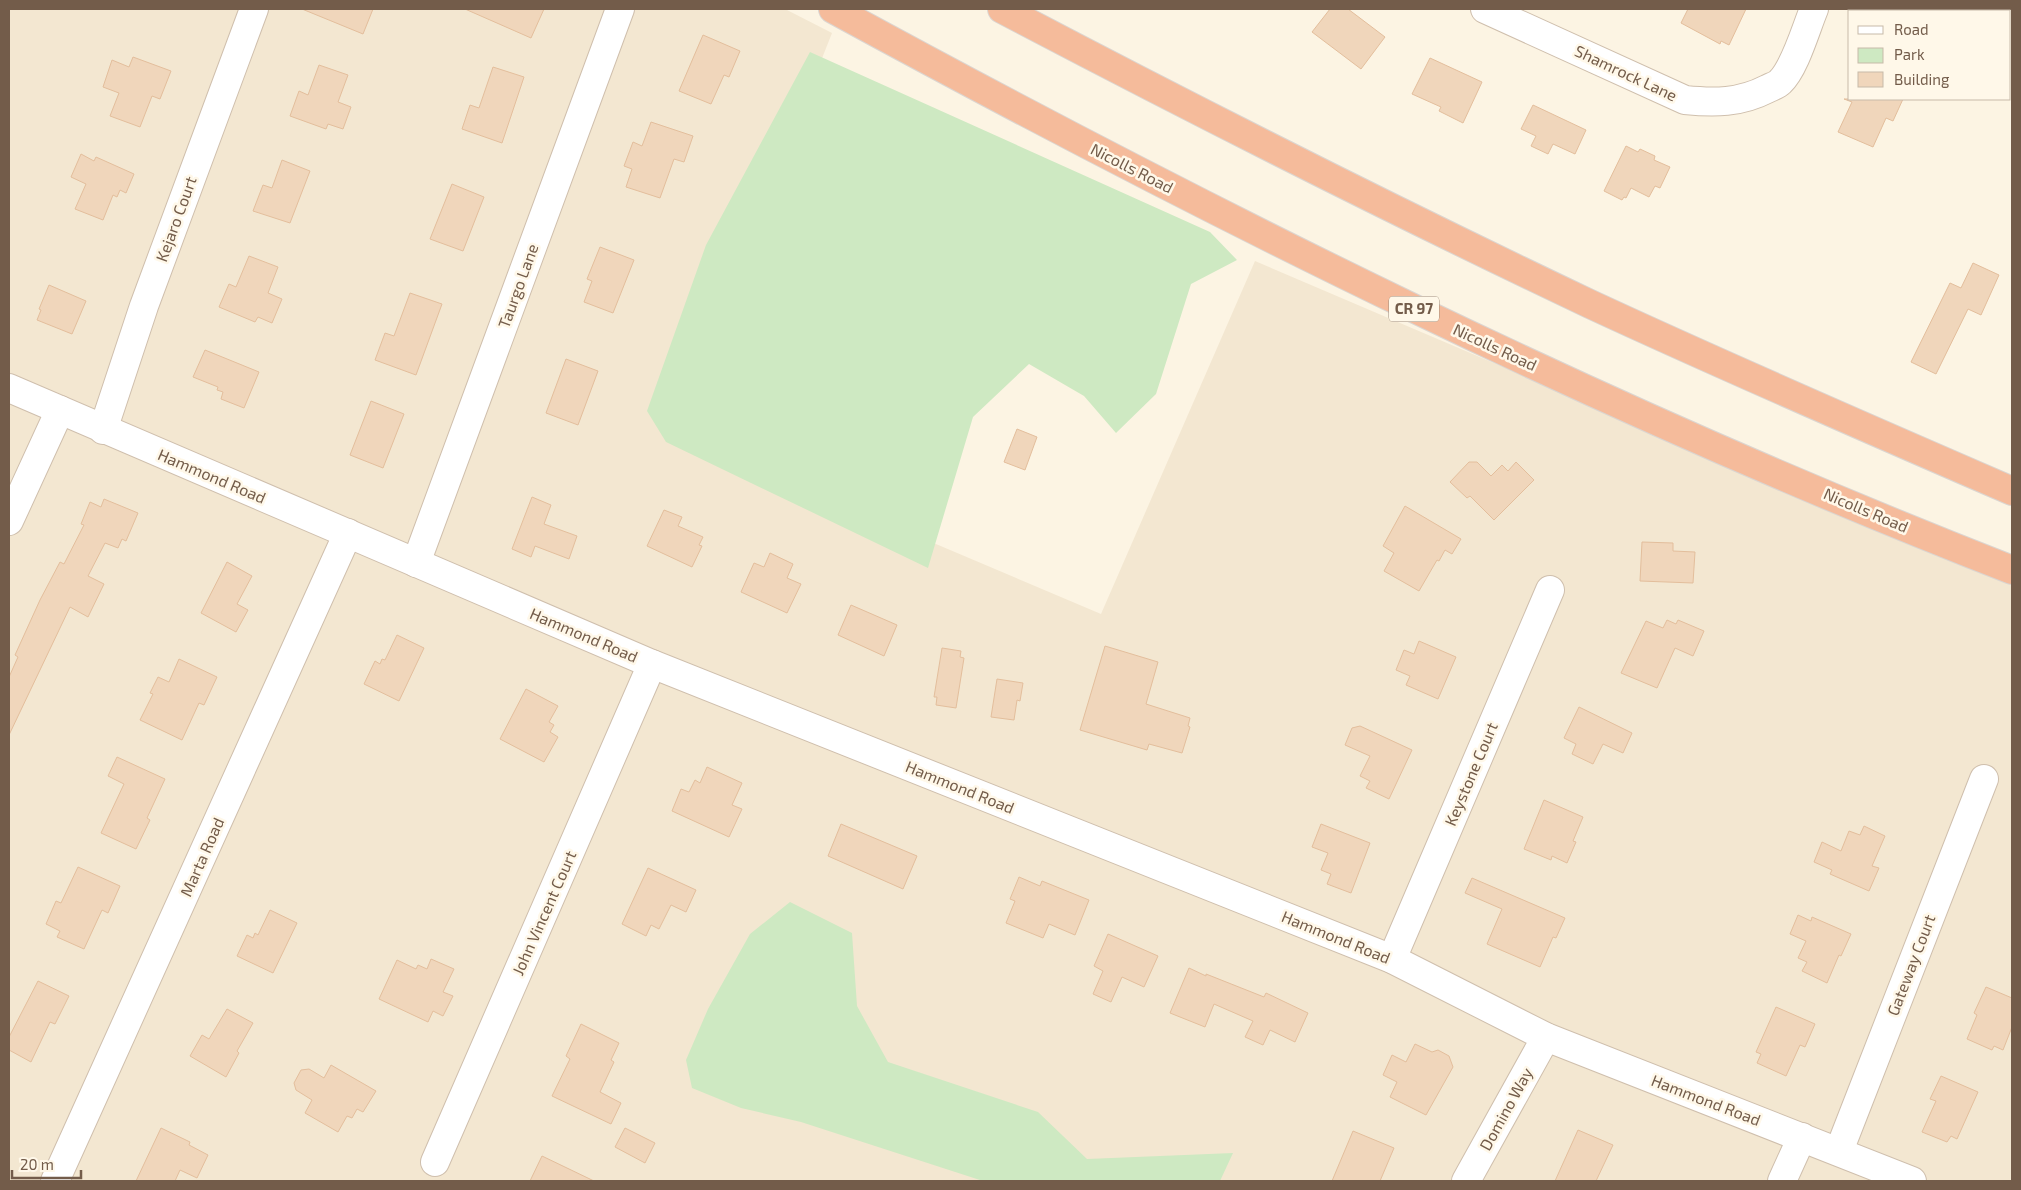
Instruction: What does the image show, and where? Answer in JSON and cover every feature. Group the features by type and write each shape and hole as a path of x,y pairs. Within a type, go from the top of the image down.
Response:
{"highway":[{"name":"Nicolls Road","path":"833,9 1101,152 1250,229 1396,300 1699,440 2012,570"},
{"path":"1002,9 1292,159 1486,254 1732,369 2012,491"}],"street":[{"name":"Kejaro Court","path":"102,430 144,306 254,9"},
{"name":"Taurgo Lane","path":"416,563 620,9"},
{"name":"Shamrock Lane","path":"1486,9 1685,100 1713,102 1732,101 1755,96 1780,82 1794,60 1814,9"},
{"name":"Hammond Road","path":"9,388 102,430 348,533 652,664 1392,959 1546,1037 1912,1181"},
{"path":"9,521 60,410"},
{"name":"Marta Road","path":"55,1181 348,533"},
{"name":"Keystone Court","path":"1392,959 1550,590"},
{"name":"John Vincent Court","path":"435,1162 652,664"},
{"name":"Gateway Court","path":"1838,1151 1984,779"},
{"name":"Domino Way","path":"1466,1181 1546,1037"},
{"path":"1782,1181 1802,1137"}],"shaded area":[{"path":"9,9 785,9 832,33 674,433 1101,614 1255,261 2012,584 2012,1181 9,1181"}],"green space":[{"path":"810,52 1210,232 1237,260 1191,284 1156,394 1116,433 1084,396 1029,364 973,417 928,568 666,442 647,411 706,245"},
{"path":"790,902 852,933 857,1006 888,1062 1038,1112 1087,1159 1233,1153 1220,1181 983,1181 801,1122 741,1108 692,1088 686,1060 708,1009 750,934"}],"building":[{"path":"302,9 373,9 363,34"},
{"path":"465,9 544,9 531,38"},
{"path":"1330,9 1348,9 1385,37 1361,69 1312,32"},
{"path":"1688,9 1746,9 1729,45 1721,41 1720,44 1681,23"},
{"path":"703,35 740,51 729,77 724,75 711,104 679,91"},
{"path":"133,57 171,71 160,99 152,96 140,127 110,116 119,93 103,87 112,60 129,67"},
{"path":"1430,58 1482,82 1463,123 1439,111 1441,107 1412,94"},
{"path":"319,65 348,75 338,102 351,107 343,129 328,124 326,129 290,116 299,91 308,95"},
{"path":"493,67 524,77 502,143 462,129 470,105 479,108"},
{"path":"1844,99 1903,100 1893,121 1886,118 1873,147 1838,132 1852,102"},
{"path":"1533,105 1586,130 1575,154 1553,144 1548,154 1531,146 1536,136 1521,129"},
{"path":"651,122 693,136 684,162 674,159 660,198 626,187 632,169 624,166 633,142 642,146"},
{"path":"1626,146 1638,152 1640,149 1655,156 1654,160 1670,167 1660,188 1655,186 1649,197 1631,188 1626,198 1624,197 1622,200 1604,191"},
{"path":"81,154 94,161 96,157 134,174 126,193 120,190 117,197 113,195 103,220 75,209 86,184 71,177"},
{"path":"282,160 310,171 290,223 253,211 263,185 272,188"},
{"path":"452,184 484,197 463,251 430,239"},
{"path":"600,247 634,260 613,313 584,302 592,281 587,279"},
{"path":"249,256 278,267 268,293 282,299 272,323 258,317 255,322 219,307 229,284 236,287"},
{"path":"1973,263 1999,275 1981,315 1968,309 1936,374 1911,362 1950,283 1961,288"},
{"path":"49,285 86,301 72,334 37,320 41,310 39,309"},
{"path":"410,293 442,304 416,375 375,360 385,333 394,336"},
{"path":"205,350 259,372 244,408 221,399 223,392 217,390 218,387 193,377"},
{"path":"566,359 598,371 578,425 546,413"},
{"path":"371,401 404,414 383,468 350,455"},
{"path":"1017,429 1037,437 1025,470 1004,462"},
{"path":"1469,462 1477,462 1491,476 1502,465 1508,471 1516,462 1534,480 1494,520 1470,496 1467,498 1450,482"},
{"path":"532,497 551,505 544,524 577,536 569,559 535,546 531,557 512,549"},
{"path":"104,499 138,513 126,541 122,539 118,548 105,543 88,576 104,584 88,617 70,607 9,735 9,677 18,657 15,655 60,562 64,564 84,525 81,524 90,502 101,507"},
{"path":"1405,506 1461,539 1452,554 1445,550 1419,591 1384,571 1394,553 1383,546"},
{"path":"664,510 682,517 678,526 703,537 699,545 702,546 692,567 647,546"},
{"path":"1642,542 1673,543 1673,551 1695,552 1693,583 1640,581"},
{"path":"770,553 793,564 787,578 801,584 787,613 741,592 754,563 764,567"},
{"path":"227,562 252,576 237,604 248,610 236,632 201,613"},
{"path":"851,605 897,625 884,656 838,635"},
{"path":"1667,620 1676,624 1678,620 1704,631 1693,656 1675,648 1657,688 1621,673 1646,621 1663,628"},
{"path":"397,635 424,648 399,701 364,684 375,661 380,664 382,659 385,660"},
{"path":"1419,641 1456,657 1438,699 1406,685 1410,676 1396,670 1404,650 1414,654"},
{"path":"1105,646 1158,662 1146,704 1190,718 1188,726 1190,727 1182,753 1149,744 1147,750 1080,730"},
{"path":"942,648 961,651 960,657 964,658 956,708 936,705 937,697 934,697"},
{"path":"179,659 217,677 204,705 199,703 182,740 140,720 153,694 150,693 158,677 169,682"},
{"path":"997,679 1023,683 1020,701 1017,700 1014,720 991,717"},
{"path":"526,689 558,706 549,722 554,725 550,732 558,737 544,762 500,739"},
{"path":"1579,707 1632,733 1623,753 1603,744 1593,764 1572,754 1576,744 1564,738"},
{"path":"1360,726 1412,750 1389,799 1366,788 1370,781 1360,776 1370,756 1345,745 1352,728"},
{"path":"117,757 165,779 147,818 150,820 136,849 101,833 124,784 108,776"},
{"path":"707,767 742,783 732,805 742,809 729,837 672,811 681,789 689,792 695,780 700,783"},
{"path":"1544,800 1583,817 1573,841 1576,842 1567,863 1552,856 1551,860 1524,849"},
{"path":"841,824 917,856 903,889 828,856"},
{"path":"1321,824 1370,843 1351,893 1327,884 1331,874 1321,870 1328,853 1312,847"},
{"path":"1864,826 1885,836 1872,866 1879,868 1869,891 1830,874 1832,870 1814,862 1822,842 1841,851 1849,831 1860,835"},
{"path":"78,867 120,886 108,913 102,910 84,949 57,937 60,931 46,924 56,901 61,903"},
{"path":"648,868 696,890 686,912 671,905 659,929 651,925 646,936 622,924"},
{"path":"1019,877 1040,886 1042,881 1089,900 1075,935 1049,924 1043,938 1006,923 1015,901 1010,899"},
{"path":"1472,878 1565,918 1556,938 1553,937 1540,967 1487,944 1502,909 1465,893"},
{"path":"270,910 297,923 273,973 237,956 247,935 253,938 255,933 258,935"},
{"path":"1798,915 1811,921 1812,917 1851,934 1841,956 1839,955 1827,983 1802,971 1807,962 1798,958 1806,941 1790,934"},
{"path":"1108,934 1158,956 1144,987 1122,977 1111,1002 1093,994 1103,971 1094,966"},
{"path":"431,959 454,969 443,992 453,996 443,1016 433,1011 428,1022 379,999 397,960 416,969 418,965 427,969"},
{"path":"1189,968 1264,997 1266,993 1308,1013 1295,1042 1270,1030 1263,1045 1245,1037 1253,1021 1214,1004 1205,1027 1170,1013"},
{"path":"38,981 69,996 55,1024 50,1022 31,1062 9,1050 9,1037"},
{"path":"1986,987 2012,998 2012,1027 2003,1050 1994,1046 1992,1050 1967,1039 1977,1015 1974,1013"},
{"path":"1776,1007 1815,1024 1805,1047 1800,1045 1786,1076 1757,1063 1761,1054 1756,1052"},
{"path":"227,1009 253,1023 237,1051 239,1053 226,1077 190,1056 202,1035 209,1039"},
{"path":"581,1024 619,1043 611,1060 614,1062 600,1092 621,1103 611,1124 552,1096 570,1059 566,1056"},
{"path":"1415,1044 1432,1052 1438,1050 1449,1056 1453,1067 1426,1115 1390,1097 1397,1082 1383,1075 1392,1055 1406,1062"},
{"path":"331,1065 376,1091 363,1112 357,1109 352,1118 347,1116 338,1132 305,1113 312,1100 296,1090 294,1083 301,1070 309,1069 324,1078"},
{"path":"1941,1076 1978,1092 1957,1139 1951,1136 1947,1142 1922,1132 1936,1101 1930,1099"},
{"path":"161,1128 190,1142 189,1145 208,1155 197,1178 180,1170 175,1181 136,1181"},
{"path":"625,1128 655,1143 645,1163 615,1147"},
{"path":"1578,1130 1613,1145 1596,1181 1555,1181"},
{"path":"1353,1131 1394,1148 1380,1181 1332,1181"},
{"path":"542,1156 594,1181 530,1181"}]}
